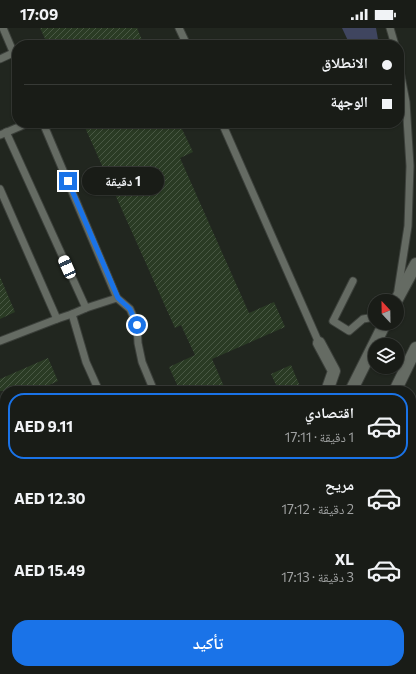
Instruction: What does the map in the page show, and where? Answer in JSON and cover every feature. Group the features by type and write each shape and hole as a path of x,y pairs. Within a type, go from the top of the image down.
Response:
{"main road":[{"path":"399,294 416,264"},
{"path":"354,386 382,330"},
{"path":"319,343 334,371 329,386"},
{"path":"397,386 416,348"}],"lane":[{"path":"3,28 12,48"},
{"path":"180,28 185,40"},
{"path":"390,28 394,40"},
{"path":"0,59 12,54"},
{"path":"397,294 408,226 410,166 404,92"},
{"path":"17,128 3,134 86,308"},
{"path":"45,128 118,298 130,309 137,325 138,343 142,362 152,386"},
{"path":"224,128 319,343"},
{"path":"0,189 57,319"},
{"path":"353,280 333,321 349,331 363,319 368,318"},
{"path":"0,341 86,308 118,298"},
{"path":"72,314 86,362 97,386"}],"shaded area":[{"path":"342,28 376,28 378,40 348,40"}],"building":[{"path":"40,28 137,28 142,40 46,40"},
{"path":"85,128 181,128 193,152 180,158 249,313 274,302 285,327 212,359 224,386 178,386 169,367 195,355 181,325 175,328"},
{"path":"0,277 15,312 0,319"},
{"path":"48,358 58,381 47,386 0,386 0,379"},
{"path":"291,365 299,384 298,386 277,386 271,374"}],"route":[{"path":"68,181 118,298 130,309 137,325"}]}
